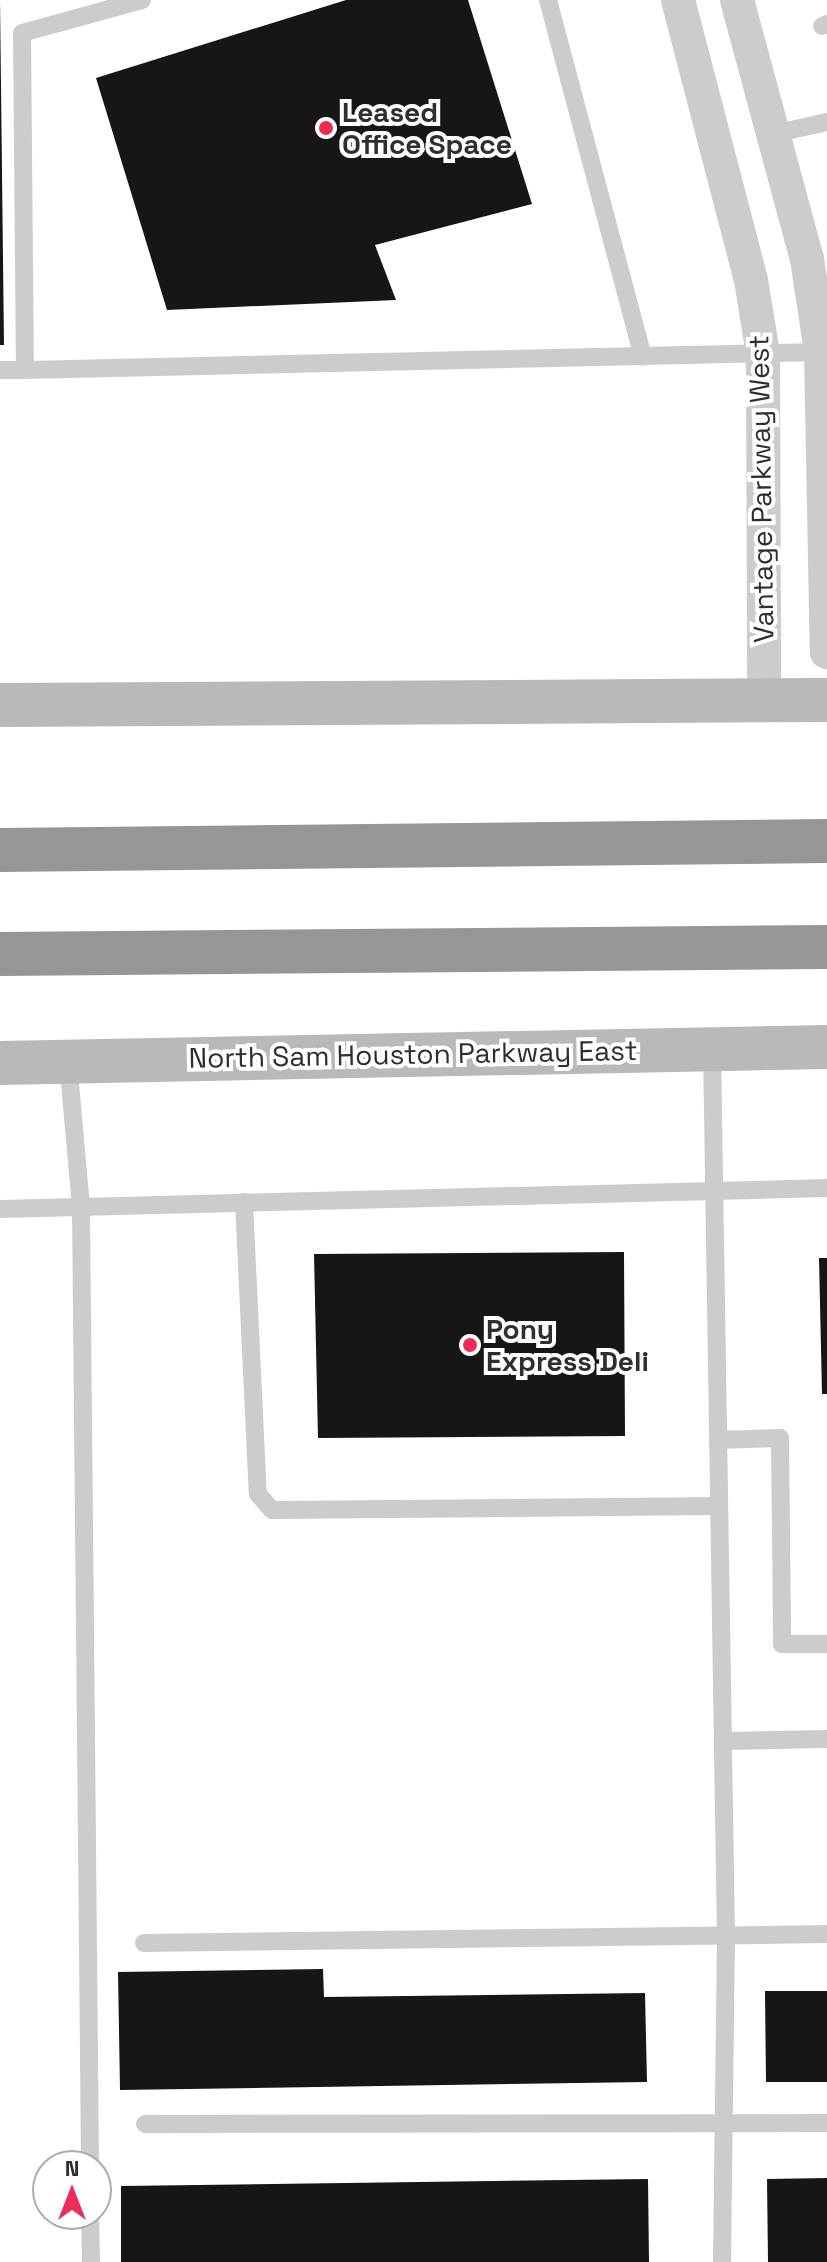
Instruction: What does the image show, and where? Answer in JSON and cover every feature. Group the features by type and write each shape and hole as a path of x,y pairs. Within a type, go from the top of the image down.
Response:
{"highway":[{"path":"0,850 827,841"},
{"path":"0,954 827,947"}],"main road":[{"path":"0,705 827,700"},
{"name":"North Sam Houston Parkway East","path":"0,1063 827,1047"}],"street":[{"name":"Vantage Parkway West","path":"678,0 751,280 763,354 764,700"},
{"path":"737,0 807,259 821,352 827,652"}],"lane":[{"path":"25,370 22,33 142,0"},
{"path":"548,0 643,357"},
{"path":"773,134 827,122"},
{"path":"0,370 821,352"},
{"path":"712,1048 726,1935 722,2262"},
{"path":"68,1061 81,1207 90,2150"},
{"path":"0,1209 712,1187 827,1188"},
{"path":"244,1202 258,1494 272,1510 719,1506"},
{"path":"718,1440 780,1438 782,1644 827,1644"},
{"path":"724,1741 827,1739"},
{"path":"144,1943 827,1934"},
{"path":"145,2124 827,2123"},
{"path":"90,2230 91,2262"}],"building":[{"path":"0,0 4,345 0,345"},
{"path":"346,0 468,0 532,204 375,245 396,300 167,310 96,78"},
{"name":"Pony Express Deli","path":"624,1252 625,1436 318,1438 314,1254"},
{"path":"819,1258 827,1258 827,1394 822,1394"},
{"path":"323,1969 324,1997 645,1993 647,2082 120,2090 118,1972"},
{"path":"765,1991 827,1991 827,2082 766,2082"},
{"path":"827,2178 827,2262 768,2262 767,2179"},
{"path":"648,2179 649,2262 121,2262 121,2186"}],"place":[{"name":"Leased Office Space","path":"326,128"},
{"name":"Pony Express Deli","path":"470,1345"}]}
